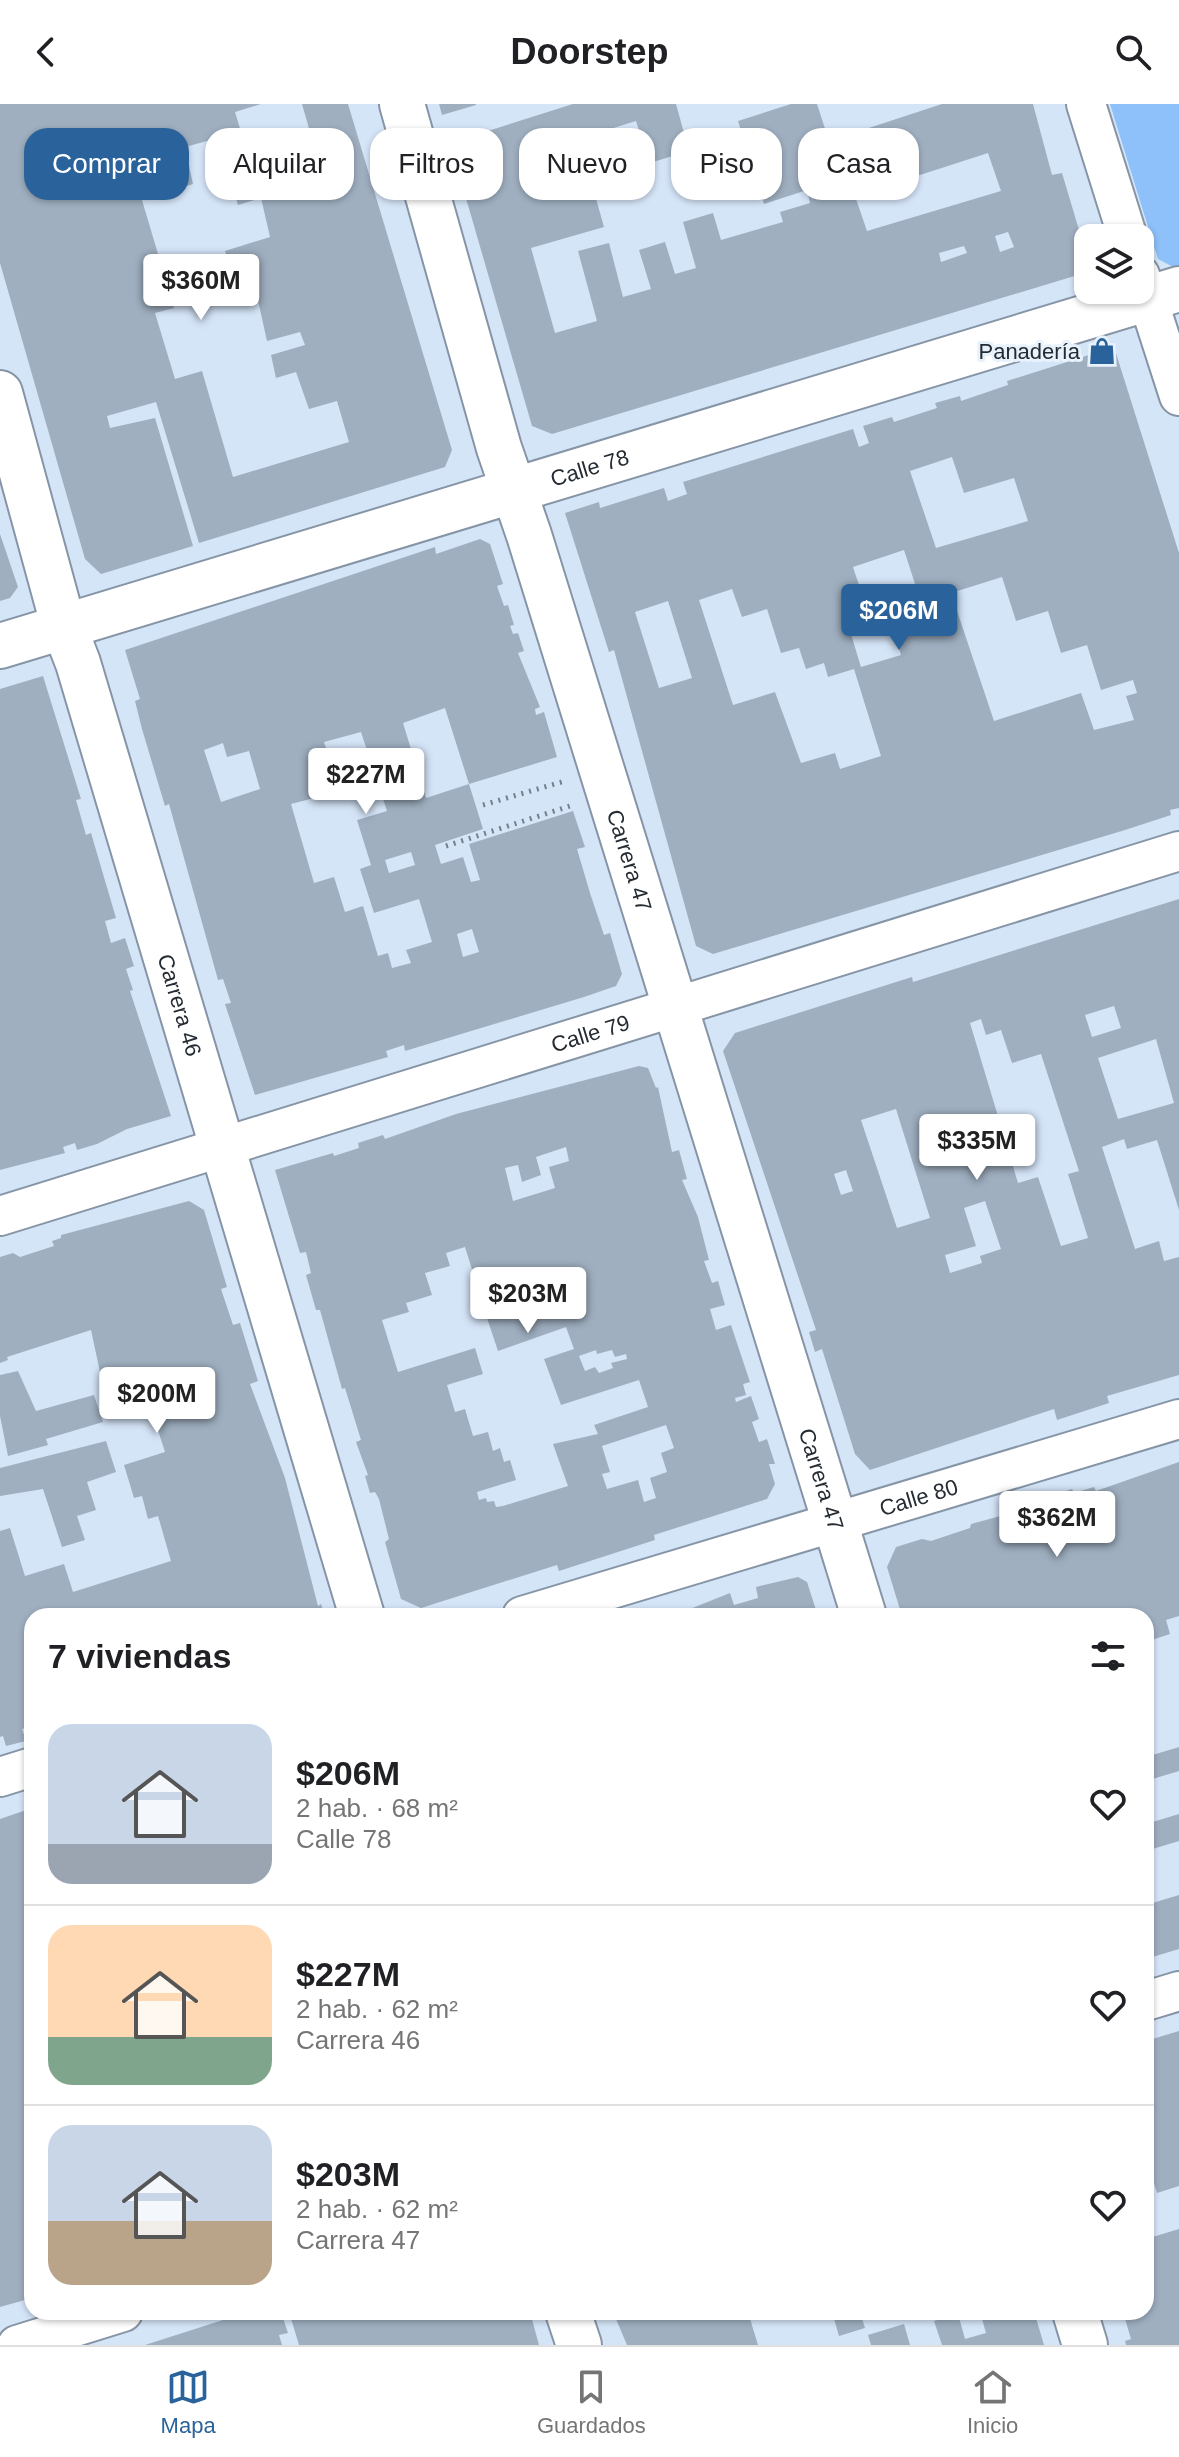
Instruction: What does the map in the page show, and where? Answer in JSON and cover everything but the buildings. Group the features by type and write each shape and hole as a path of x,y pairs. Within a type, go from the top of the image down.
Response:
{"street":[{"name":"Carrera 47","path":"402,104 499,448 862,1608"},
{"path":"1086,104 1124,224"},
{"name":"Calle 78","path":"0,646 1156,287"},
{"path":"1156,287 1179,396"},
{"name":"Carrera 46","path":"0,393 63,624 78,663 360,1608"},
{"name":"Calle 79","path":"0,1216 1179,851"},
{"name":"Calle 80","path":"548,1608 1179,1419"},
{"path":"0,1777 24,1770"},
{"path":"1154,1999 1179,1991"},
{"path":"17,2345 97,2320"},
{"path":"571,2320 579,2345"},
{"path":"1077,2320 1085,2345"}],"path":[{"path":"483,805 604,782"},
{"path":"446,846 604,782"}],"shaded area":[{"path":"1110,104 1179,104 1179,270 1158,259 1154,246 1154,224 1147,224"}],"place":[{"name":"Panadería","path":"1102,351"}]}
